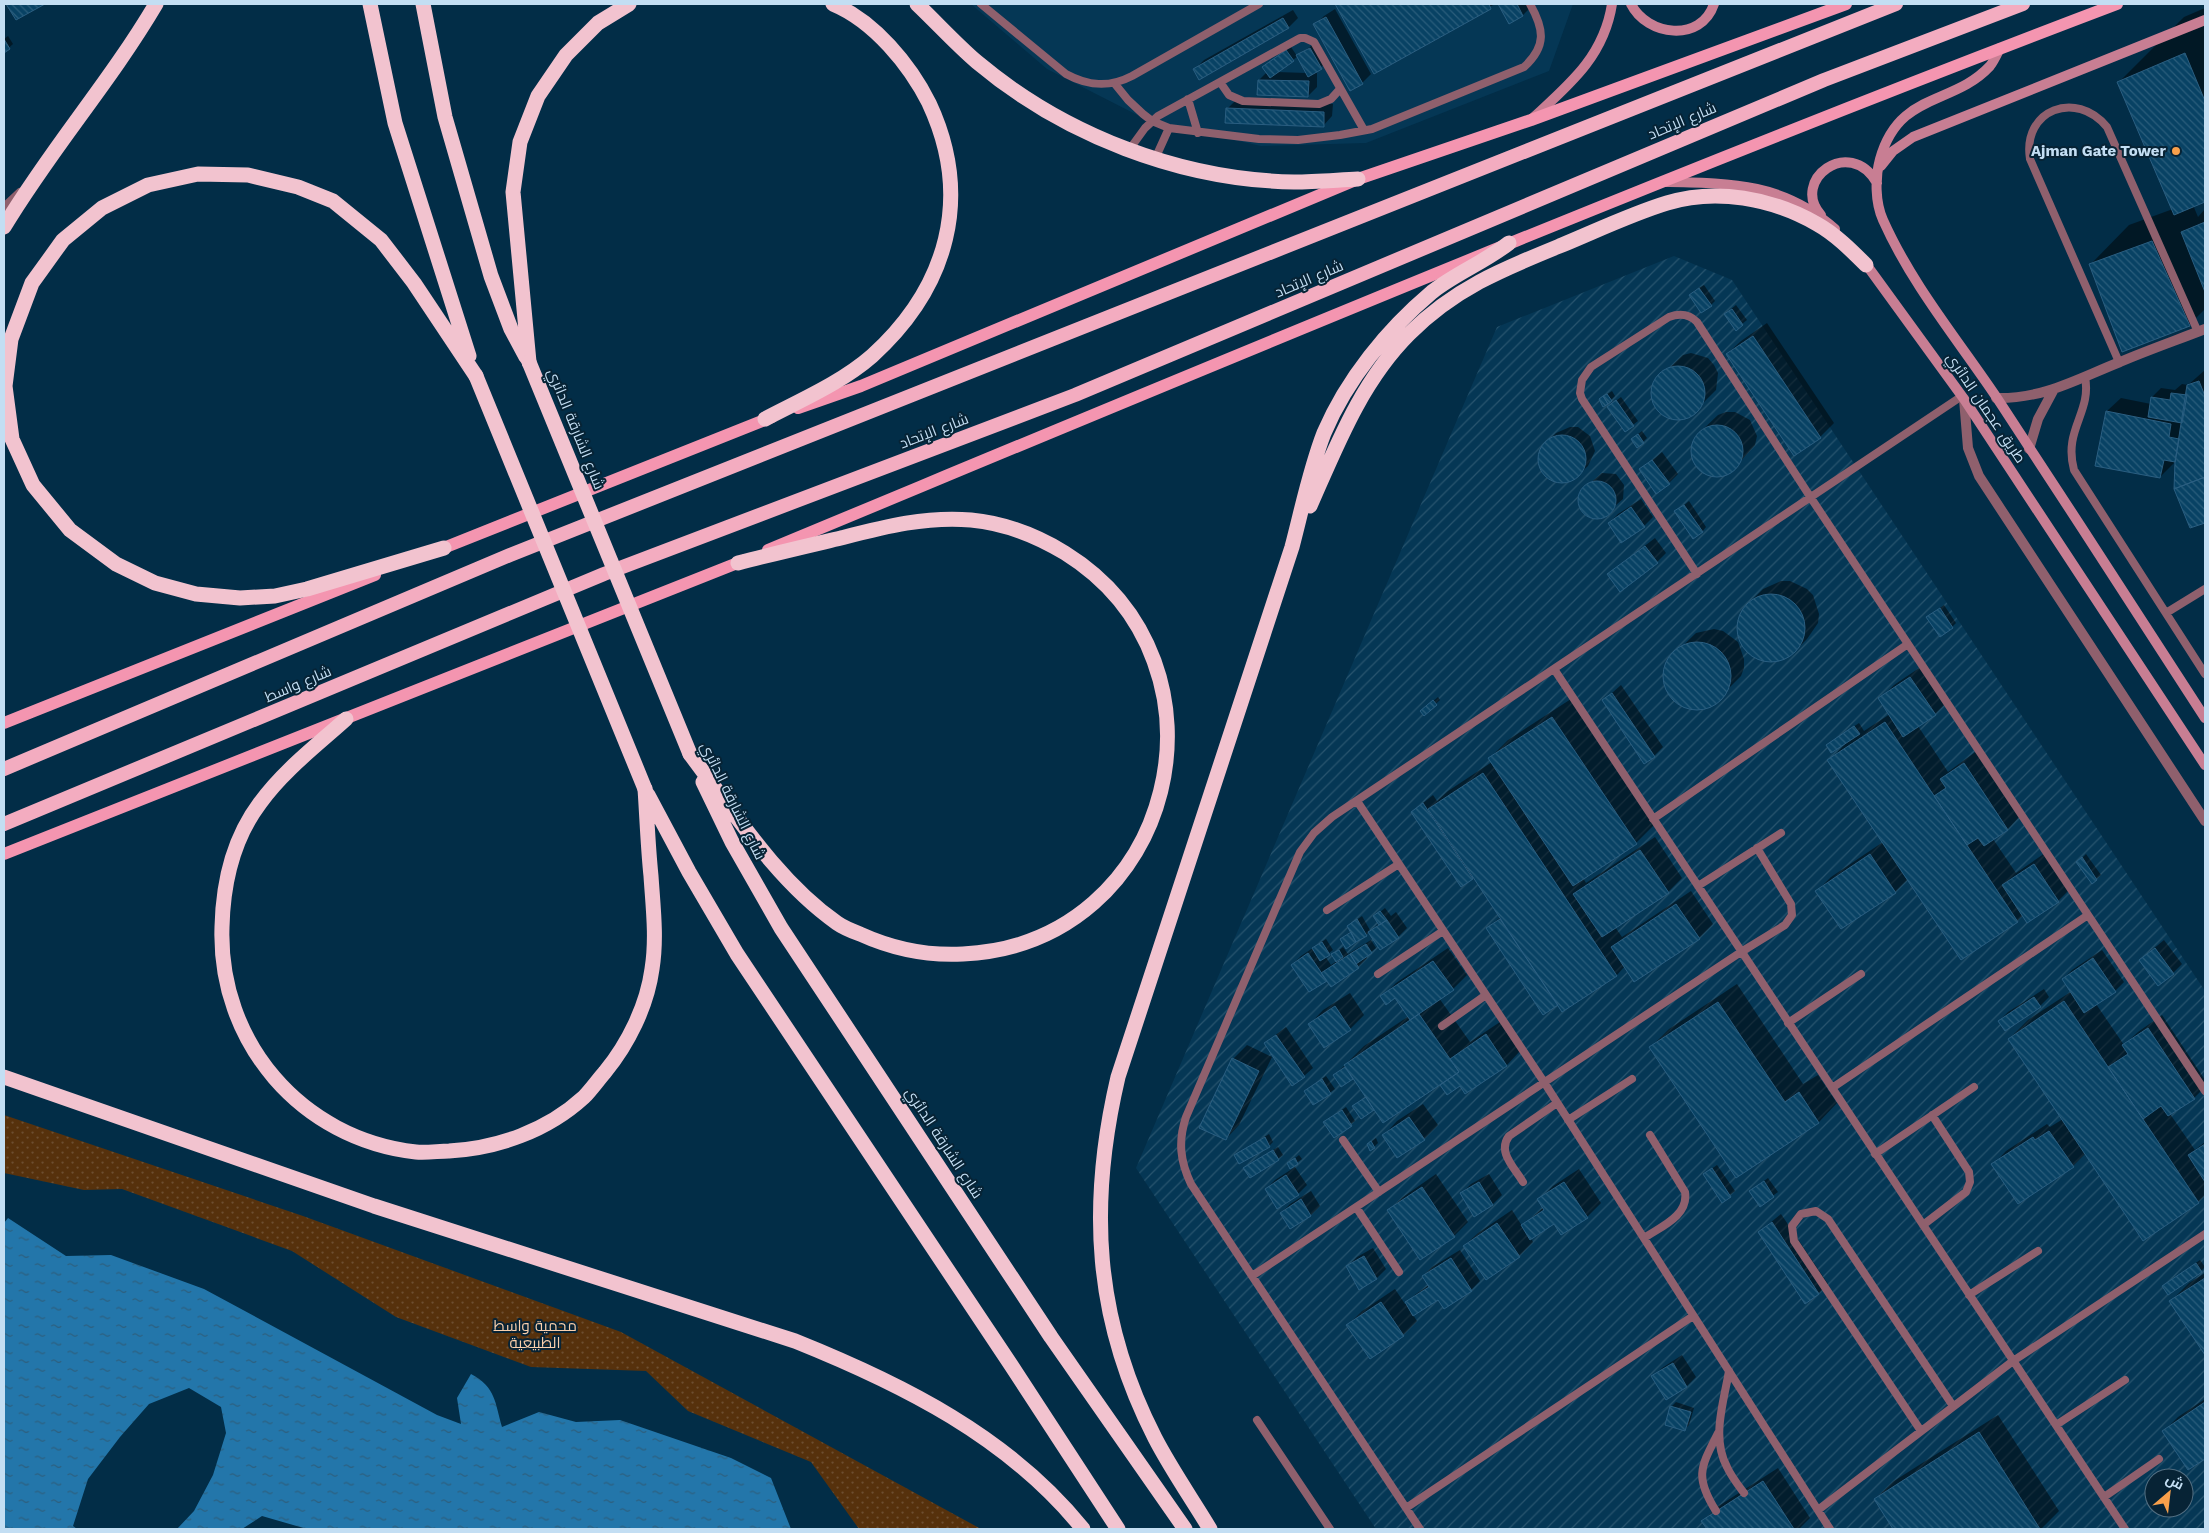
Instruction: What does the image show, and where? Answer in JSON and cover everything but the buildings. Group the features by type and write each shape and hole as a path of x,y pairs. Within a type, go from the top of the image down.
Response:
{"highway":[{"path":"4,227 33,181 121,60 156,4"},
{"path":"370,4 395,123 447,291 476,376 646,789 689,872 741,961 1011,1365 1118,1529"},
{"name":"شارع الشارقة الدائري","path":"424,4 445,117 491,276 511,329 529,362 690,754 732,842 781,928 1051,1337 1185,1529"},
{"path":"529,362 513,192 520,142 538,96 566,55 598,23 629,4"},
{"path":"765,419 833,383 871,356 909,316 930,282 946,242 951,201 949,167 937,120 921,86 897,53 870,27 834,4"},
{"path":"917,4 977,61 1026,98 1082,129 1129,150 1202,171 1248,178 1294,182 1358,179"},
{"name":"شارع الإتحاد","path":"4,769 501,558 1896,4"},
{"name":"شارع الإتحاد","path":"604,574 1075,395 1824,80 2023,4"},
{"path":"444,548 307,589 274,596 240,598 196,594 155,583 116,564 70,530 33,485 12,439 5,386 11,339 32,283 63,240 102,208 148,185 198,174 248,175 298,187 333,201 381,240 414,283 476,376"},
{"path":"1292,547 1347,421 1374,377 1421,322 1449,299 1472,284 1644,211 1695,197 1727,197 1758,201 1789,210 1843,242 1866,264"},
{"path":"1210,1529 1156,1439 1136,1396 1120,1352 1108,1306 1099,1212 1102,1164 1108,1120 1118,1077 1292,547 1324,433 1344,396 1370,357 1409,312 1434,291 1487,259 1509,243"},
{"path":"690,754 762,849 796,888 840,925 888,946 939,956 990,953 1024,944 1040,939 1082,914 1120,878 1146,837 1162,793 1167,746 1165,705 1153,657 1136,622 1112,591 1083,565 1050,544 1014,530 974,520 936,519 891,526 738,563"},
{"name":"شارع واسط","path":"4,824 604,574"},
{"path":"346,719 281,778 259,804 241,834 229,867 223,902 221,951 230,999 250,1044 278,1084 313,1114 368,1142 418,1152 471,1150 507,1142 545,1125 584,1097 616,1058 639,1015 652,969 655,919 646,789"},
{"path":"4,1077 374,1206 795,1341 841,1360 904,1388 966,1425 1025,1469 1083,1529"}],"main road":[{"path":"1531,120 1577,77 1589,62 1606,27 1612,4"},
{"path":"1631,4 1634,10 1658,29 1679,31 1699,24 1707,17 1714,4"},
{"path":"4,723 765,419 861,386 1358,179 1531,120 1846,4"},
{"path":"4,854 738,563 1509,243 2000,48 2117,4"},
{"path":"1878,170 1893,152 1913,137 2205,20"},
{"name":"طريق عجمان الدائري","path":"2000,48 1990,65 1979,74 1954,90 1925,102 1906,116 1888,141 1878,170 1879,207 1883,220 1912,274 1996,398 2205,718"},
{"path":"1825,220 1818,212 1813,194 1815,183 1826,168 1835,163 1855,163 1864,167 1877,182"},
{"name":"طريق عجمان الدائري","path":"1662,182 1718,183 1742,185 1765,190 1794,201 1825,220 1854,248 1963,398 2205,765"}],"street":[{"path":"1996,398 2024,397 2053,391 2120,362 2202,331"},
{"path":"2029,449 2038,418 2053,391"},
{"path":"1963,398 1968,448 1979,476 2205,821"}],"lane":[{"path":"981,4 1066,74 1089,83 1114,84 1132,76 1259,4"},
{"path":"1114,84 1135,107 1152,121 1169,128 1277,141 1319,138 1364,130 1385,124 1524,66 1538,50 1541,39 1538,18 1530,4"},
{"path":"1129,150 1152,121 1295,39 1305,38 1314,42 1364,130"},
{"path":"1220,82 1229,95 1243,101 1319,104 1331,99 1340,89"},
{"path":"1188,99 1198,133"},
{"path":"2120,362 2030,159 2029,142 2031,134 2041,119 2054,110 2071,106 2088,110 2096,114 2107,127 2202,331"},
{"path":"1155,159 1169,128"},
{"path":"4,207 33,181"},
{"path":"1698,574 1582,400 1580,393 1582,380 1591,367 1669,317 1681,314 1693,318 2205,1091"},
{"path":"2085,377 2087,386 2085,403 2072,438 2071,459 2074,470 2205,674"},
{"path":"1420,1529 1186,1173 1181,1151 1182,1128 1300,852 1323,825 1357,801 1963,398"},
{"path":"2166,613 2205,589"},
{"path":"1653,819 1908,644"},
{"path":"1554,669 2125,1529"},
{"path":"1357,801 1544,1082 1830,1529"},
{"path":"1698,886 1781,833"},
{"path":"1252,1276 1741,952 1785,925 1792,915 1791,904 1756,848"},
{"path":"1327,910 1399,864"},
{"path":"1832,1088 2088,915"},
{"path":"1378,974 1443,931"},
{"path":"1788,1023 1861,974"},
{"path":"1442,1026 1486,996"},
{"path":"1568,1120 1632,1079"},
{"path":"1876,1154 1974,1087"},
{"path":"1523,1182 1504,1152 1505,1141 1509,1136 1557,1103"},
{"path":"1923,1225 1966,1192 1970,1182 1969,1172 1932,1115"},
{"path":"1644,1238 1678,1215 1686,1198 1685,1192 1650,1135"},
{"path":"1343,1140 1379,1192"},
{"path":"1356,1207 1398,1272"},
{"path":"1921,1431 1794,1241 1792,1226 1801,1214 1816,1211 1828,1219 1953,1406"},
{"path":"1818,1510 2013,1361 2205,1234"},
{"path":"1969,1295 2038,1251"},
{"path":"1406,1508 1694,1316"},
{"path":"1716,1511 1704,1490 1702,1473 1706,1457 1719,1431 1729,1371"},
{"path":"2056,1425 2125,1380"},
{"path":"1257,1420 1330,1529"},
{"path":"1719,1431 1723,1459 1744,1493"},
{"path":"2104,1497 2160,1459"}],"shaded area":[{"path":"971,4 1573,4 1549,71 1366,143 1261,146 1149,121 1047,69"},
{"path":"1674,256 1732,280 2205,991 2205,1529 1376,1529 1136,1168 1497,327"}],"green space":[{"name":"محمية واسط الطبيعية","path":"4,1115 303,1216 621,1332 981,1529 859,1529 811,1462 688,1411 646,1371 531,1367 396,1317 292,1251 122,1189 84,1190 4,1173"}],"water":[{"path":"8,1218 66,1256 111,1255 204,1289 437,1415 461,1424 457,1398 471,1374 490,1390 496,1403 502,1427 539,1412 576,1422 620,1420 731,1458 771,1478 791,1529 307,1529 262,1516 242,1529 177,1529 194,1511 213,1475 226,1433 221,1407 189,1388 149,1404 120,1437 88,1479 73,1526 77,1529 4,1529 4,1223"}],"place":[{"name":"Ajman Gate Tower","path":"2176,151"}]}
